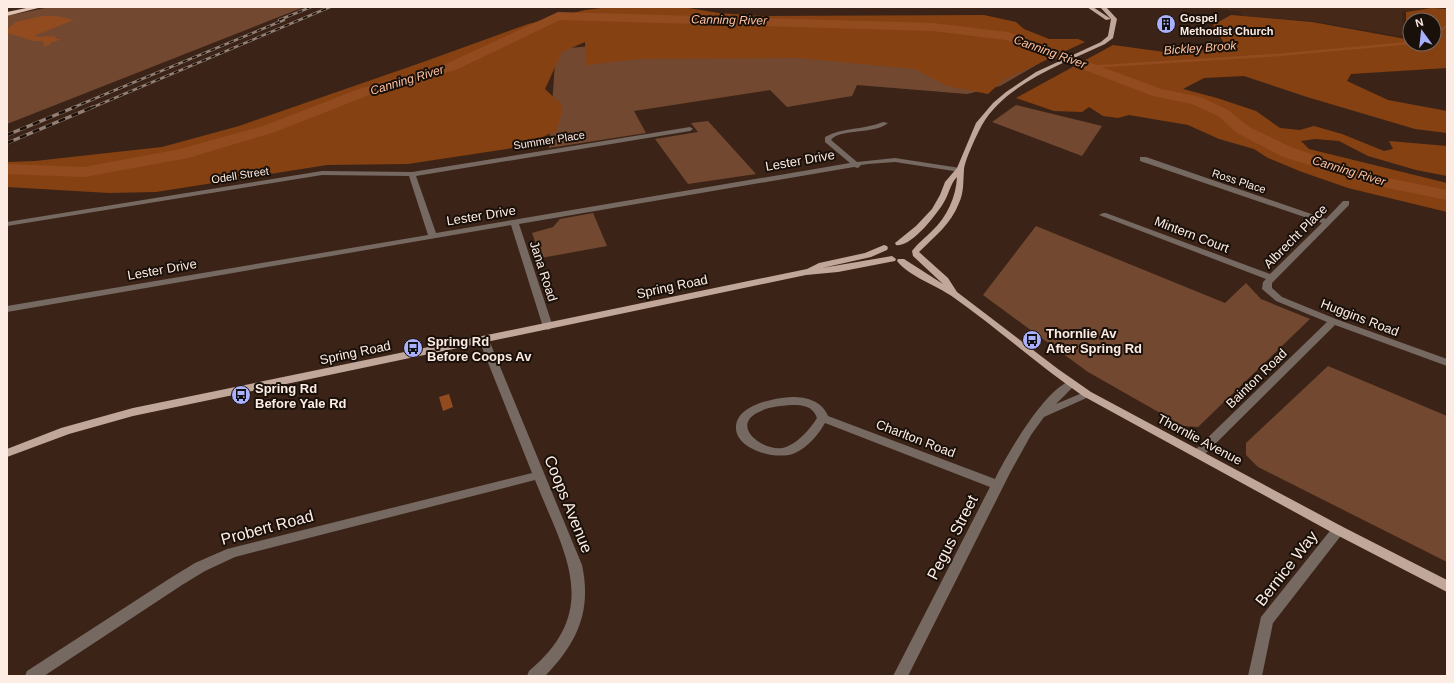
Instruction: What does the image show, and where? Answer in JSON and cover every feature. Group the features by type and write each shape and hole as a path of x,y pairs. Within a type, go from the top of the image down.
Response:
{"highway":[{"path":"10,13 39,7"}],"main road":[{"path":"1090,7 1113,23"},
{"path":"1103,7 1114,19 1113,23"},
{"name":"Spring Road","path":"7,453 54,435 133,412 548,327 806,272 822,265 868,255 890,244 899,243 911,236 932,216 945,194 950,179 960,170 971,139 982,119 996,102 1010,91 1103,43 1111,37 1114,28 1113,23"},
{"name":"Spring Road","path":"806,272 827,272 850,266 911,259 945,223 954,205 962,181 960,170"},
{"path":"899,243 909,246 916,253"},
{"path":"884,248 883,252 896,260"},
{"name":"Thornlie Avenue","path":"916,253 945,280 954,294"},
{"name":"Thornlie Avenue","path":"896,260 954,294 1071,384 1338,530 1447,586"}],"street":[{"path":"857,165 827,141 827,138 871,129 885,124"},
{"name":"Summer Place","path":"412,174 690,129"},
{"name":"Ross Place","path":"1143,159 1328,222"},
{"name":"Lester Drive","path":"7,309 857,165 895,160 960,170"},
{"name":"Odell Street","path":"7,224 322,173 412,174"},
{"path":"412,174 433,236"},
{"name":"Albrecht Place","path":"1267,289 1268,282 1346,203"},
{"name":"Mintern Court","path":"1103,214 1272,278"},
{"name":"Jana Road","path":"514,223 548,327"},
{"name":"Huggins Road","path":"1267,289 1279,299 1333,322 1447,363"},
{"name":"Bainton Road","path":"1198,454 1333,322"},
{"name":"Coops Avenue","path":"484,340 575,565 580,590 579,603 573,627 554,655 534,676"},
{"name":"Pegus Street","path":"900,676 998,485 1029,430 1061,392 1071,384"},
{"name":"Pegus Street","path":"1040,416 1088,394"},
{"path":"791,401 803,401 815,405 821,411 823,418 798,446 781,453 768,452 751,442 745,434 742,424 746,417 756,410 791,401"},
{"name":"Charlton Road","path":"823,418 998,485"},
{"name":"Probert Road","path":"32,676 177,581 200,567 232,553 539,475"},
{"name":"Bernice Way","path":"1255,676 1266,621 1338,530"}],"shaded area":[{"path":"50,7 304,7 7,124 7,16"},
{"path":"610,7 682,7 719,13 761,16 984,15 1016,22 1024,29 1049,39 1078,39 1085,42 1003,80 988,94 947,86 915,69 797,58 638,59 586,65 585,42 562,52 545,89 561,104 561,116 556,131 520,147 408,164 327,165 156,192 109,193 7,187 7,162 35,161 162,147 239,126 528,24 585,10"},
{"path":"1197,7 1426,8 1402,12 1402,37 1312,21 1242,16 1241,12"},
{"path":"1431,8 1447,9 1447,68 1351,74 1347,81 1388,100 1447,111 1447,133 1415,129 1307,97 1244,76 1204,78 1183,89 1256,111 1280,128 1300,130 1314,126 1342,134 1384,151 1393,149 1389,141 1447,146 1447,176 1416,170 1368,156 1339,141 1315,139 1301,141 1309,149 1447,183 1447,212 1348,188 1302,172 1268,158 1254,149 1219,139 1188,125 1129,115 1118,118 1103,116 1089,107 1082,112 1054,111 1016,98 1113,45 1172,53 1227,48 1213,25 1231,15 1312,22 1402,38 1402,52 1442,52 1442,12 1406,12"},
{"path":"42,16 57,16 74,20 36,35 35,37 55,36 56,39 63,39 42,47 45,44 42,41 34,41 7,33 7,29 16,22"},
{"path":"715,36 973,56 1040,63 1000,86 967,94 857,85 852,96 787,107 770,90 634,111 646,133 549,148 556,49"},
{"path":"1016,105 1102,126 1082,156 992,122"},
{"path":"708,121 756,174 688,184 655,139 698,132 691,123"},
{"path":"593,213 607,246 541,258 532,233 553,227 560,219"},
{"path":"1036,226 1225,303 1246,283 1261,299 1310,319 1198,427 1183,426 1088,372 983,295"},
{"path":"1328,366 1447,416 1447,562 1258,467 1246,455 1246,443"},
{"path":"449,394 453,407 443,411 439,397"}],"waterway":[{"name":"Canning River","path":"7,169 84,172 182,154 269,129 364,92 453,66 558,16 750,22 839,23 933,27 1008,36 1158,93 1196,100 1223,113 1243,130 1287,152 1374,180 1447,195"},
{"name":"Bickley Brook","path":"1442,29 1447,26"},
{"name":"Bickley Brook","path":"1087,67 1278,55 1402,44"}],"railway":[{"path":"279,20 311,7"},
{"path":"91,108 330,7"},
{"path":"72,108 284,20"},
{"path":"7,135 75,107"},
{"path":"7,143 93,107"}],"place":[{"name":"Gospel Methodist Church","path":"1166,24"},
{"name":"Thornlie Av After Spring Rd","path":"1032,340"},
{"name":"Spring Rd Before Coops Av","path":"413,348"},
{"name":"Spring Rd Before Yale Rd","path":"241,395"}]}
